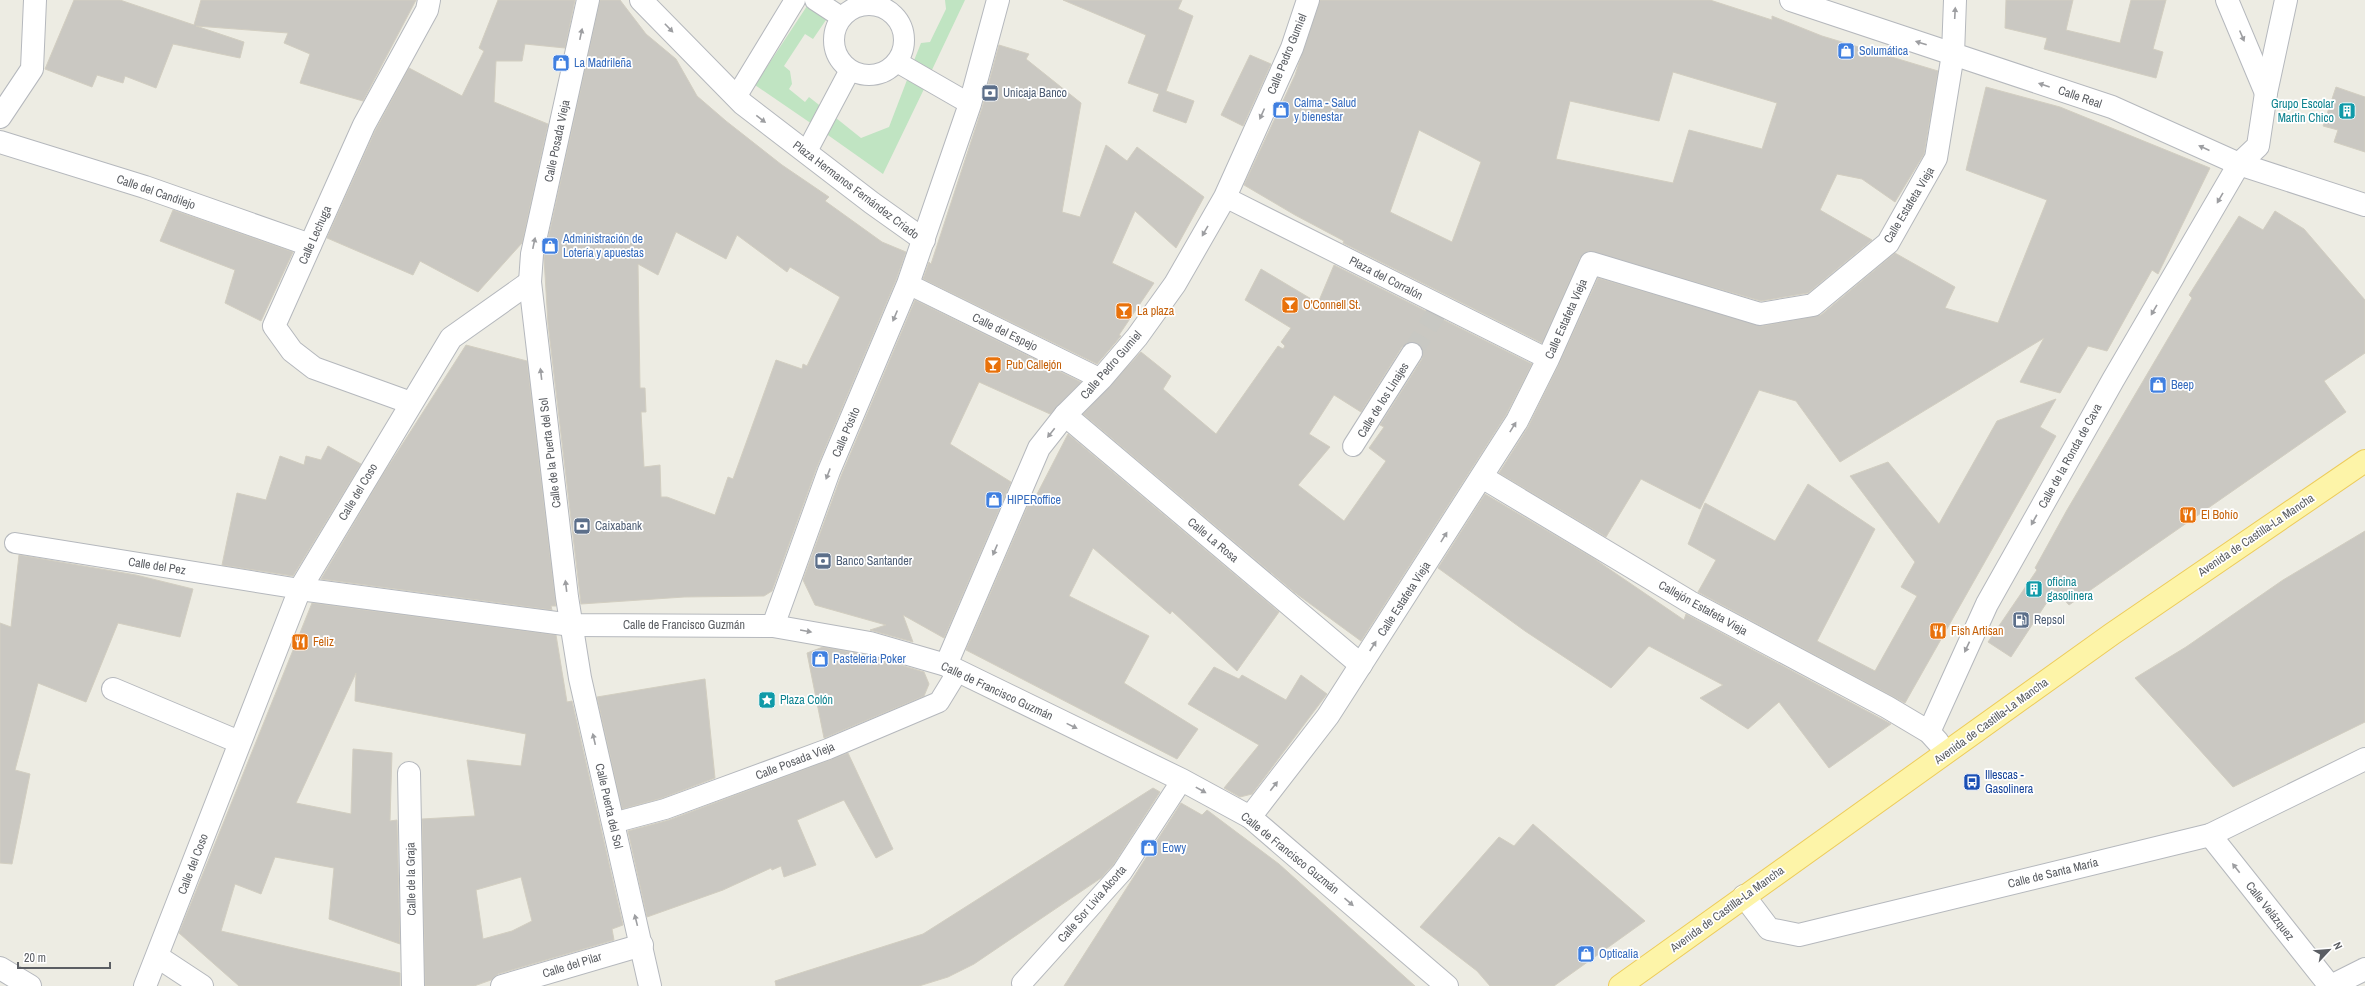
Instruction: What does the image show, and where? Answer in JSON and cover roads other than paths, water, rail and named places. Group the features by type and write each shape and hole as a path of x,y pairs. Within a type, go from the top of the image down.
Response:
{"main road":[{"name":"Avenida de Castilla-La Mancha","path":"1620,986 1744,896 2151,607 2365,461"}],"street":[{"path":"0,117 32,68 34,0"},
{"name":"Calle Lechuga","path":"411,403 314,368 292,351 274,326 364,125 427,10 429,0"},
{"name":"Calle Posada Vieja","path":"530,282 532,254 588,0"},
{"name":"Plaza Hermanos Fernández Criado","path":"641,0 743,104 806,153 924,240 970,104 998,0"},
{"path":"736,97 795,0"},
{"path":"816,0 841,17"},
{"name":"Calle Pedro Gumiel","path":"952,668 1039,448 1065,415 1101,380 1137,337 1175,284 1224,197 1292,48 1308,0"},
{"name":"Calle Real","path":"1791,0 2112,107 2240,164 2365,205"},
{"path":"1953,54 1955,0"},
{"path":"2227,0 2266,93"},
{"name":"Calle de la Ronda de Cava","path":"1929,732 1987,604 2113,380 2240,164 2258,146 2266,93 2286,0"},
{"path":"858,5 891,5 904,34 902,54 896,62 880,74 870,76 850,70 842,64 834,45 836,25 841,17 858,5"},
{"name":"Calle Estafeta Vieja","path":"1250,817 1328,716 1517,421 1548,359 1591,263 1760,314 1813,305 1888,243 1936,158 1953,54"},
{"path":"896,62 970,104"},
{"path":"806,153 850,70"},
{"name":"Calle del Candilejo","path":"0,142 145,187 310,245"},
{"name":"Plaza del Corralón","path":"1224,197 1548,359"},
{"name":"Calle Pósito","path":"773,626 829,471 908,284 924,240"},
{"name":"Calle del Coso","path":"145,986 158,957 239,742 300,589 451,338 530,282"},
{"name":"Calle de la Puerta del Sol","path":"530,282 572,625"},
{"name":"Calle del Espejo","path":"908,284 1101,380"},
{"name":"Calle de los Linajes","path":"1353,446 1412,353"},
{"name":"Calle La Rosa","path":"1065,415 1361,665"},
{"name":"Callejón Estafeta Vieja","path":"1482,477 1690,602 1887,707 1929,732"},
{"name":"Calle del Pez","path":"15,543 300,589"},
{"name":"Calle de Francisco Guzmán","path":"300,589 572,625 773,626 870,643 952,668 1182,780 1250,817 1447,986"},
{"name":"Calle Puerta del Sol","path":"572,625 580,678 642,945 650,986"},
{"name":"Calle Posada Vieja","path":"613,823 665,809 821,752 939,702 952,668"},
{"path":"113,689 239,742"},
{"path":"1929,732 1948,752"},
{"name":"Calle de Santa María","path":"1744,896 1768,929 1799,934 2210,835 2365,759"},
{"name":"Calle de la Graja","path":"409,773 413,986"},
{"name":"Calle Sor Livia Alcorta","path":"1020,985 1122,872 1182,780"},
{"name":"Calle Velázquez","path":"2210,835 2330,986"},
{"name":"Calle del Pilar","path":"502,986 642,945"},
{"path":"158,957 202,986"},
{"path":"0,968 30,986"},
{"path":"2330,986 2365,969"}],"tunnel":[{"path":"1412,353 1441,305"}],"place":[{"name":"Solumática","path":"1846,51"},
{"name":"La Madrileña","path":"561,63"},
{"name":"Unicaja Banco","path":"990,93"},
{"name":"Calma - Salud y bienestar","path":"1281,110"},
{"name":"Grupo Escolar Martin Chico","path":"2347,111"},
{"name":"Administración de Lotería y apuestas","path":"550,246"},
{"name":"O'Connell St.","path":"1290,305"},
{"name":"La plaza","path":"1124,311"},
{"name":"Pub Callejón","path":"993,365"},
{"name":"Beep","path":"2158,385"},
{"name":"HIPERoffice","path":"994,500"},
{"name":"El Bohío","path":"2188,515"},
{"name":"Caixabank","path":"582,526"},
{"name":"Banco Santander","path":"823,561"},
{"name":"oficina gasolinera","path":"2034,589"},
{"name":"Repsol","path":"2021,620"},
{"name":"Fish Artisan","path":"1938,631"},
{"name":"Feliz","path":"300,642"},
{"name":"Pasteleria Poker","path":"820,659"},
{"name":"Plaza Colón","path":"767,700"},
{"name":"Illescas - Gasolinera","path":"1972,782"},
{"name":"Eowy","path":"1149,848"},
{"name":"Opticalia","path":"1586,954"}]}
